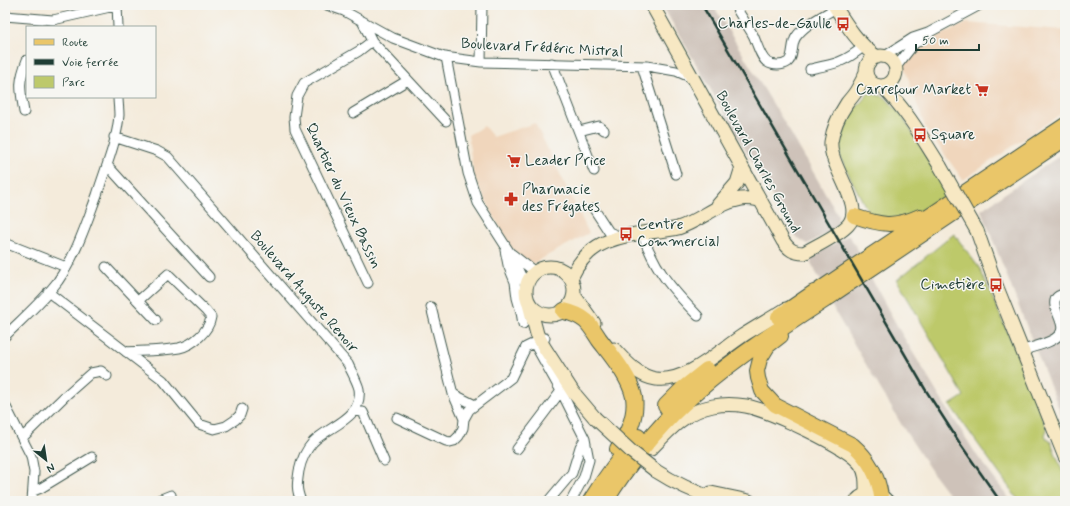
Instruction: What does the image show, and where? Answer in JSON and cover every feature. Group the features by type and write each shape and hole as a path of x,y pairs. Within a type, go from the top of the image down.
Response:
{"highway":[{"path":"591,501 620,458 683,389 722,357 814,293"},
{"path":"605,501 617,482 646,444 683,404 736,360 833,294"},
{"path":"564,311 576,314 586,322 616,363 630,385 634,397 633,420 626,437 593,488 587,501"}],"main road":[{"path":"814,293 1065,126"},
{"path":"884,498 875,474 860,452 853,445 775,405 762,391 757,371 760,359 768,346 833,294 1065,139"},
{"path":"854,216 881,224 894,224 904,222 953,201"}],"street":[{"path":"5,16 40,23 118,5 118,26"},
{"name":"Boulevard Frédéric Mistral","path":"327,5 344,11 392,38 446,57 481,62 645,66 686,64"},
{"path":"481,62 482,5"},
{"name":"Boulevard Charles Ground","path":"652,5 783,241 789,249 797,253 804,253 842,231 854,216"},
{"path":"858,90 890,84 895,72 914,44 928,33 980,5"},
{"path":"737,9 767,62 781,65 787,63 790,59 796,36 805,28 836,9 848,37 860,49 894,62 895,72 904,103 913,124"},
{"path":"362,21 372,41 446,122"},
{"path":"854,216 850,196 833,159 831,145 837,120 846,105 858,90 872,59 881,57 912,38 928,33"},
{"name":"Quartier du Vieux Bassin","path":"368,283 295,129 294,117 297,96 304,83 359,51 372,41"},
{"path":"810,68 844,60 860,49"},
{"path":"860,49 869,80 879,85 895,99 913,124 940,166 976,232 1065,442"},
{"path":"446,57 468,173 478,203 510,253 526,286 527,299 535,310 541,314 549,315 564,311 574,296"},
{"path":"24,112 20,78 26,63"},
{"path":"552,64 594,171"},
{"name":"Boulevard Frédéric Mistral","path":"645,66 676,71 694,80"},
{"path":"645,66 676,174"},
{"path":"353,113 408,80"},
{"path":"5,336 57,282 84,231 114,137 119,116 118,98"},
{"path":"579,131 599,126 604,130"},
{"name":"Boulevard Auguste Renoir","path":"114,137 156,151 168,157 348,364 359,388 358,402 354,411"},
{"path":"106,165 209,277"},
{"path":"716,208 737,184 742,167"},
{"path":"560,269 592,242 605,236 676,229 690,224 716,208 743,198 760,200"},
{"path":"594,209 609,232 616,235"},
{"path":"571,278 578,265 598,247 607,242 638,233"},
{"path":"638,233 658,269 674,291 698,316"},
{"path":"5,243 66,267"},
{"path":"504,245 508,265 515,282 523,324"},
{"path":"510,253 535,272"},
{"path":"106,267 156,320"},
{"path":"526,286 531,276 535,272 548,267 560,269 566,273 571,278 574,296 607,341 623,359 639,372 648,377 664,379 683,375 695,369 744,335 814,293"},
{"path":"126,352 180,348 189,344 201,335 210,325 211,317 168,274 138,301"},
{"path":"48,292 163,380 199,424 214,429 226,426 240,415 242,409"},
{"path":"1025,349 1063,337 1055,300 1057,296 1065,292"},
{"path":"530,304 537,334 585,439 590,460 584,477 571,501"},
{"path":"431,307 453,394 464,419"},
{"path":"397,418 450,442 454,441 459,436 464,419 469,410 511,378 526,347 540,340 549,315"},
{"path":"540,340 573,392 595,418 633,453 656,471 672,481 720,501"},
{"path":"1025,349 1065,457"},
{"path":"22,438 91,373 102,371 107,376"},
{"path":"517,449 562,391"},
{"path":"453,394 475,405"},
{"path":"605,501 650,450 679,421 710,407 725,404 746,406 768,412 849,453 861,465 865,474 861,498"},
{"path":"5,405 31,456 34,472 32,501"},
{"path":"301,501 296,488 301,461 314,442 354,411 363,412 384,461"},
{"path":"551,501 550,499 572,473 580,446 585,439"},
{"path":"33,491 41,488 92,457"},
{"path":"683,486 749,501"},
{"path":"861,498 872,493 884,498"},
{"path":"156,501 172,495"}],"shaded area":[{"path":"662,5 713,5 790,132 838,215 837,227 808,244 795,236"},
{"path":"967,23 1065,30 1065,111 963,180 925,127 903,63 928,41"},
{"path":"535,123 589,233 528,266 510,247 474,178 468,135 484,126 493,137"},
{"path":"1065,152 1065,424 981,210"},
{"path":"849,235 861,255 821,281 811,264 812,257"},
{"path":"871,278 900,331 939,396 978,457 1011,501 954,501 932,472 904,429 831,305"}],"green space":[{"path":"869,93 885,97 902,116 949,191 930,208 908,218 875,218 866,208 841,159 839,148 849,116"},
{"path":"954,234 980,269 1030,384 1047,430 1045,435 1051,442 1065,478 1065,501 1019,501 950,405 964,396 897,280"}],"railway":[{"path":"702,5 925,389 961,445 1000,501"}],"place":[{"name":"Charles-de-Gaulle","path":"843,24"},
{"name":"Carrefour Market","path":"982,90"},
{"name":"Square","path":"920,135"},
{"name":"Leader Price","path":"514,161"},
{"name":"Pharmacie des Frégates","path":"511,199"},
{"name":"Centre Commercial","path":"626,234"},
{"name":"Cimetière","path":"996,285"}]}
